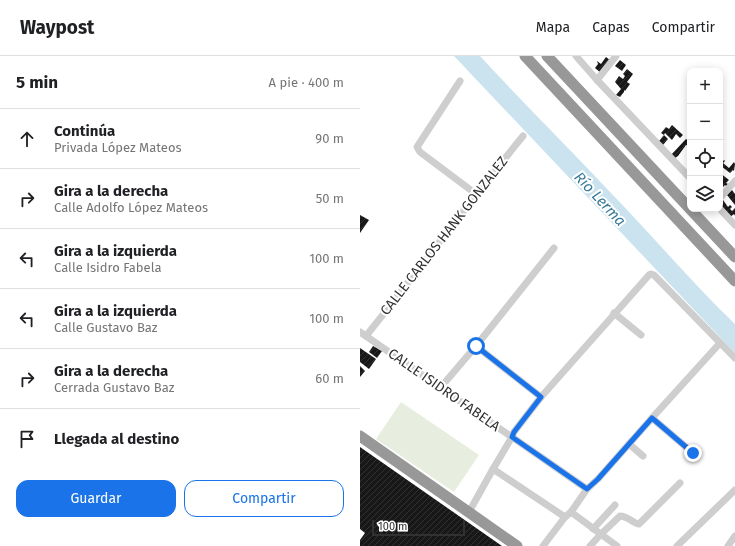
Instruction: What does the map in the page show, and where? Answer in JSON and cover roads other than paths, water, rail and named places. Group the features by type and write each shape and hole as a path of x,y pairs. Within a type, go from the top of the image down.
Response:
{"highway":[{"path":"524,56 735,281"},
{"path":"547,56 735,257"},
{"path":"360,436 517,546"}],"street":[{"path":"576,56 688,176"},
{"path":"597,80 616,56"},
{"path":"460,81 417,147 420,152 476,194"},
{"name":"CALLE CARLOS HANK GONZALEZ","path":"363,334 396,298 476,194 523,136"},
{"path":"723,195 734,184"},
{"path":"723,212 735,226"},
{"path":"441,387 476,346 554,248"},
{"path":"469,512 514,432 541,397 614,313 651,274 654,275 735,358"},
{"path":"614,313 640,334"},
{"name":"CALLE ISIDRO FABELA","path":"363,334 587,489"},
{"path":"543,546 587,489 598,479 720,343"},
{"path":"476,346 541,397"},
{"path":"652,418 693,453"},
{"path":"629,444 643,456"},
{"path":"493,469 593,529 617,546"},
{"path":"590,546 620,516 625,516 636,524 639,524 680,483"},
{"path":"677,546 735,490"},
{"path":"593,529 615,505"},
{"path":"728,546 735,536"}],"water":[{"name":"Río Lerma","path":"454,56 480,56 626,208 703,292 735,324 735,353"}]}
